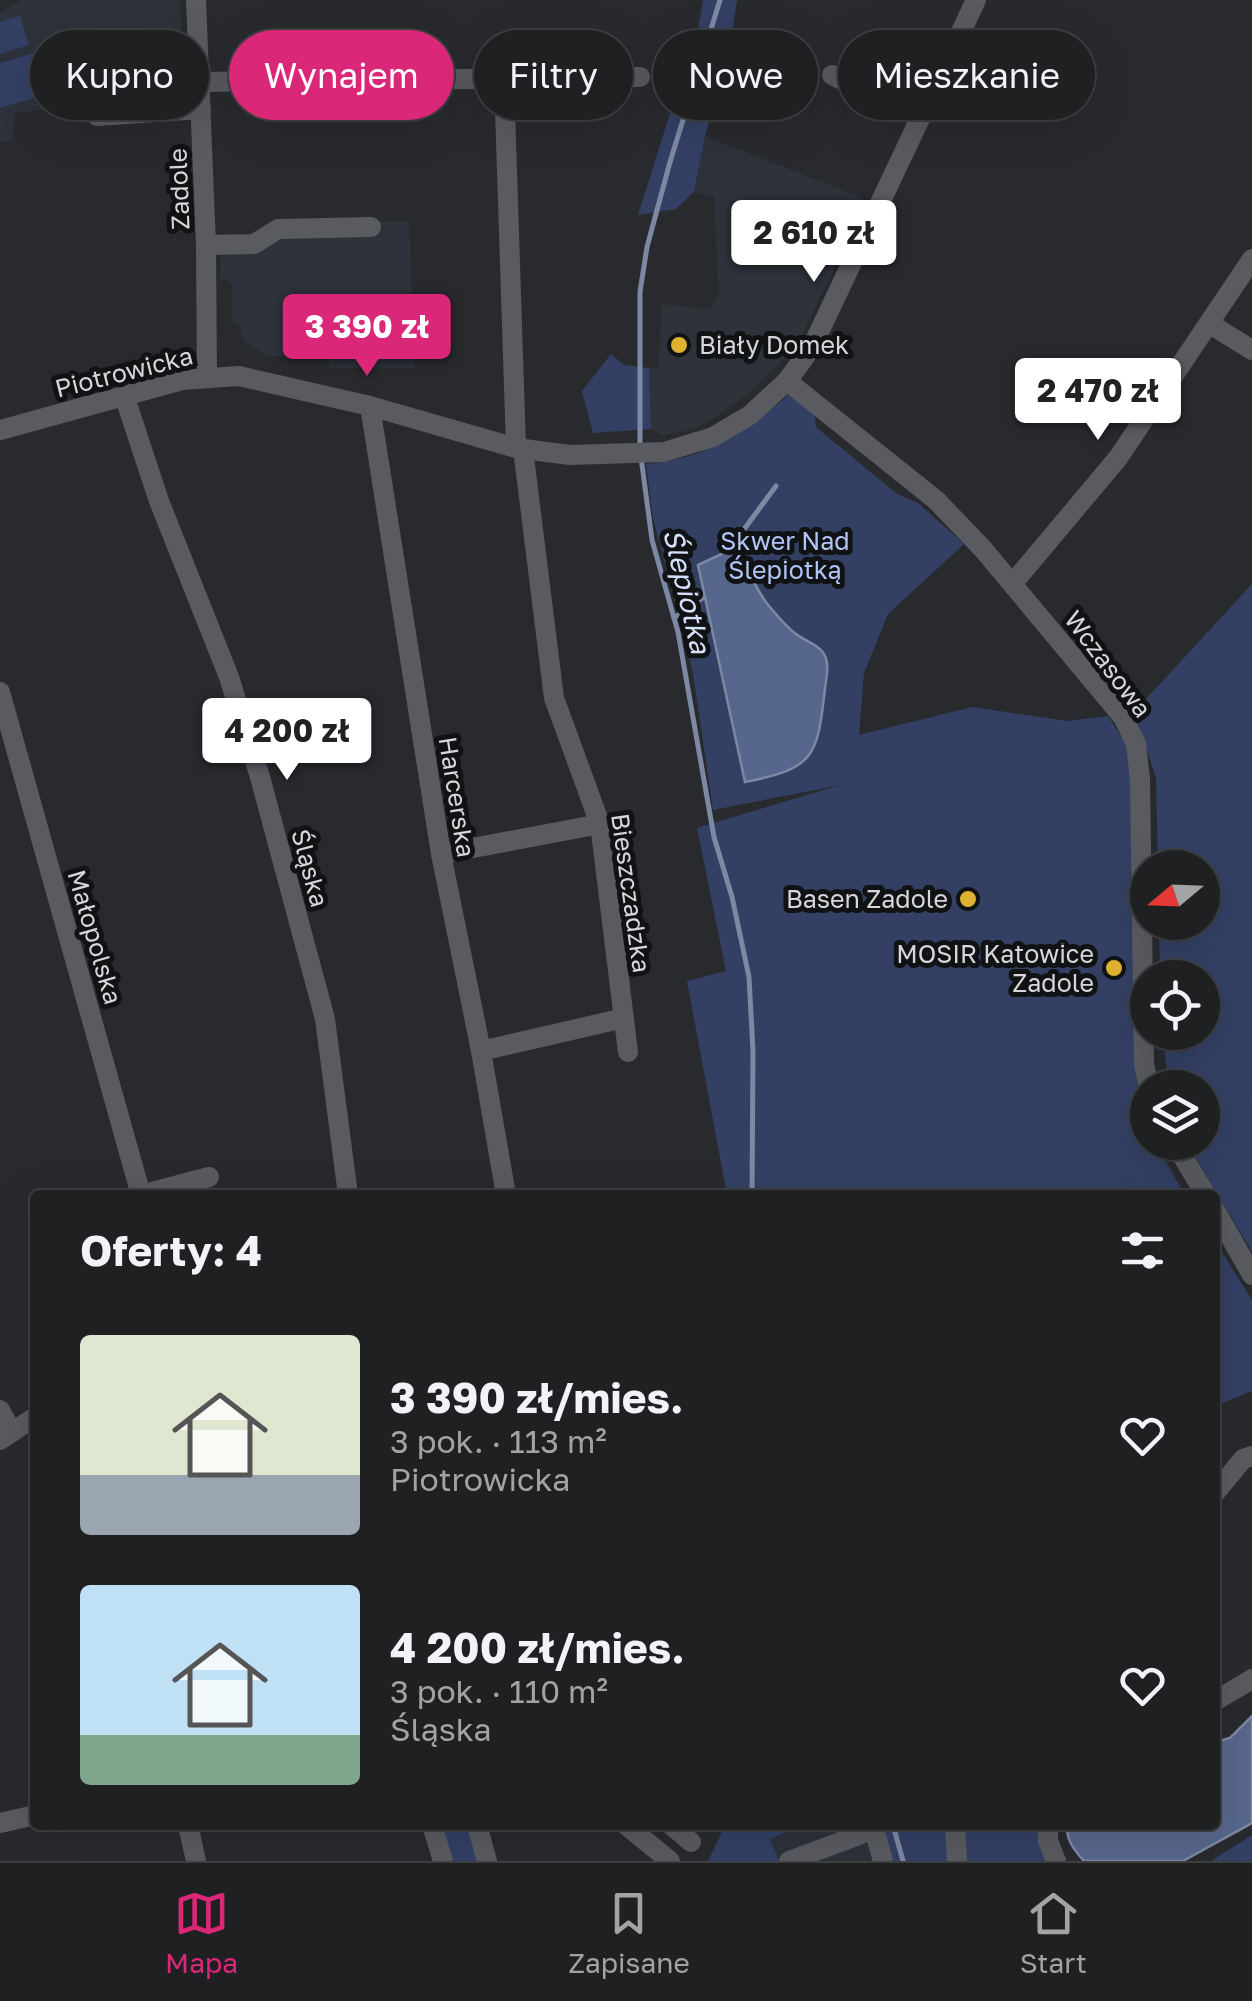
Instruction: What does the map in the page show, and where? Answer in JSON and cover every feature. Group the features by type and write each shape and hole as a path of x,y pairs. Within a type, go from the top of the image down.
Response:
{"street":[{"name":"Zadole","path":"196,0 197,30"},
{"name":"Piotrowicka","path":"962,30 976,0"},
{"path":"832,75 838,78"},
{"path":"633,76 640,76"},
{"path":"209,82 474,79"},
{"name":"Zadole","path":"201,120 207,376"},
{"name":"Bieszczadzka","path":"506,120 519,449 554,698 600,824 628,1052"},
{"name":"Piotrowicka","path":"0,430 207,376 239,376 370,406 519,449 605,456 664,452 700,442 732,428 787,381 812,346 919,120"},
{"path":"206,245 254,244 278,229 371,227"},
{"path":"1013,583 1118,458 1252,259"},
{"path":"1210,324 1252,350"},
{"name":"Wczasowa","path":"787,381 936,500 1013,583 1119,713 1136,744 1140,779 1145,1070"},
{"name":"Śląska","path":"124,396 159,501 229,677 260,777 325,1018 347,1190"},
{"name":"Harcerska","path":"370,406 441,854 505,1190"},
{"name":"Małopolska","path":"0,692 140,1190"},
{"path":"441,854 600,824"},
{"path":"481,1051 624,1018"},
{"path":"1185,1160 1203,1190"},
{"path":"160,1190 209,1177"},
{"path":"1220,1219 1252,1275"},
{"path":"0,1410 6,1436 30,1421"},
{"path":"1220,1487 1243,1459 1252,1456"},
{"path":"1220,1697 1252,1679"},
{"path":"0,1823 30,1816"},
{"path":"189,1830 196,1861"},
{"path":"434,1830 443,1861"},
{"path":"479,1830 488,1861"},
{"path":"632,1830 670,1861"},
{"path":"677,1830 691,1842"},
{"path":"790,1861 867,1830"},
{"path":"875,1830 883,1861"},
{"path":"955,1830 956,1861"},
{"path":"1048,1830 1056,1861"}],"shaded area":[{"path":"23,0 180,0 181,30 30,30 30,111 15,113 12,139 0,143 0,12"},
{"path":"705,136 863,198 856,222 801,337 777,366 748,394 708,422 691,430 662,435 651,429 649,368 658,369 662,304 709,309 719,294 714,197 694,192"},
{"path":"409,221 415,368 329,368 328,356 268,356 244,341 238,323 232,322 232,285 228,280 220,280 221,236 245,235 286,222"},
{"path":"728,551 741,562 778,617 819,649 827,665 819,730 809,755 786,771 745,782 698,565"},
{"path":"1252,1716 1252,1823 1183,1861 1084,1861 1077,1853 1067,1830 1220,1830 1220,1741 1230,1738"},
{"path":"783,1830 883,1830 891,1861 779,1861 770,1838 784,1833"}],"green space":[{"path":"703,0 737,0 733,30 698,30"},
{"path":"20,16 29,45 0,54 0,22"},
{"path":"30,54 30,99 0,108 0,63"},
{"path":"668,120 710,120 694,192 676,209 638,215"},
{"path":"611,354 624,365 649,368 651,429 593,433 582,391"},
{"name":"Skwer Nad Ślepiotką","path":"790,393 814,410 816,427 897,494 918,503 964,544 888,614 864,673 859,735 972,707 1068,721 1108,716 1126,744 1133,777 1130,940 1134,940 1134,960 1130,960 1130,1050 1136,1050 1137,1070 1130,1070 1130,1160 1165,1160 1182,1190 726,1190 687,981 726,971 697,828 840,785 713,810 693,673 653,518 646,464 687,457 741,431"},
{"path":"1252,584 1252,1252 1220,1198 1220,1190 1215,1190 1197,1160 1220,1160 1220,1070 1167,1070 1164,1050 1220,1050 1220,960 1160,960 1159,940 1220,940 1220,850 1158,850 1156,778 1134,712"},
{"path":"1220,1249 1252,1300 1252,1391 1220,1404"},
{"path":"437,1830 470,1830 479,1861 446,1861"},
{"path":"723,1830 783,1830 784,1833 770,1839 779,1861 708,1861"},
{"path":"883,1830 1047,1830 1050,1861 891,1861"},
{"path":"1252,1835 1252,1861 1211,1861"}],"waterway":[{"name":"Ślepiotka","path":"640,446 640,292 647,247 720,0"},
{"name":"Ślepiotka","path":"641,457 652,540 678,632 714,837 749,977 752,1190"},
{"path":"728,551 776,486"},
{"path":"674,618 704,597"},
{"name":"Ślepiotka","path":"894,1830 903,1861"}],"place":[{"name":"Biały Domek","path":"679,345"},
{"name":"Basen Zadole","path":"968,899"},
{"name":"MOSIR Katowice Zadole","path":"1114,968"}]}
